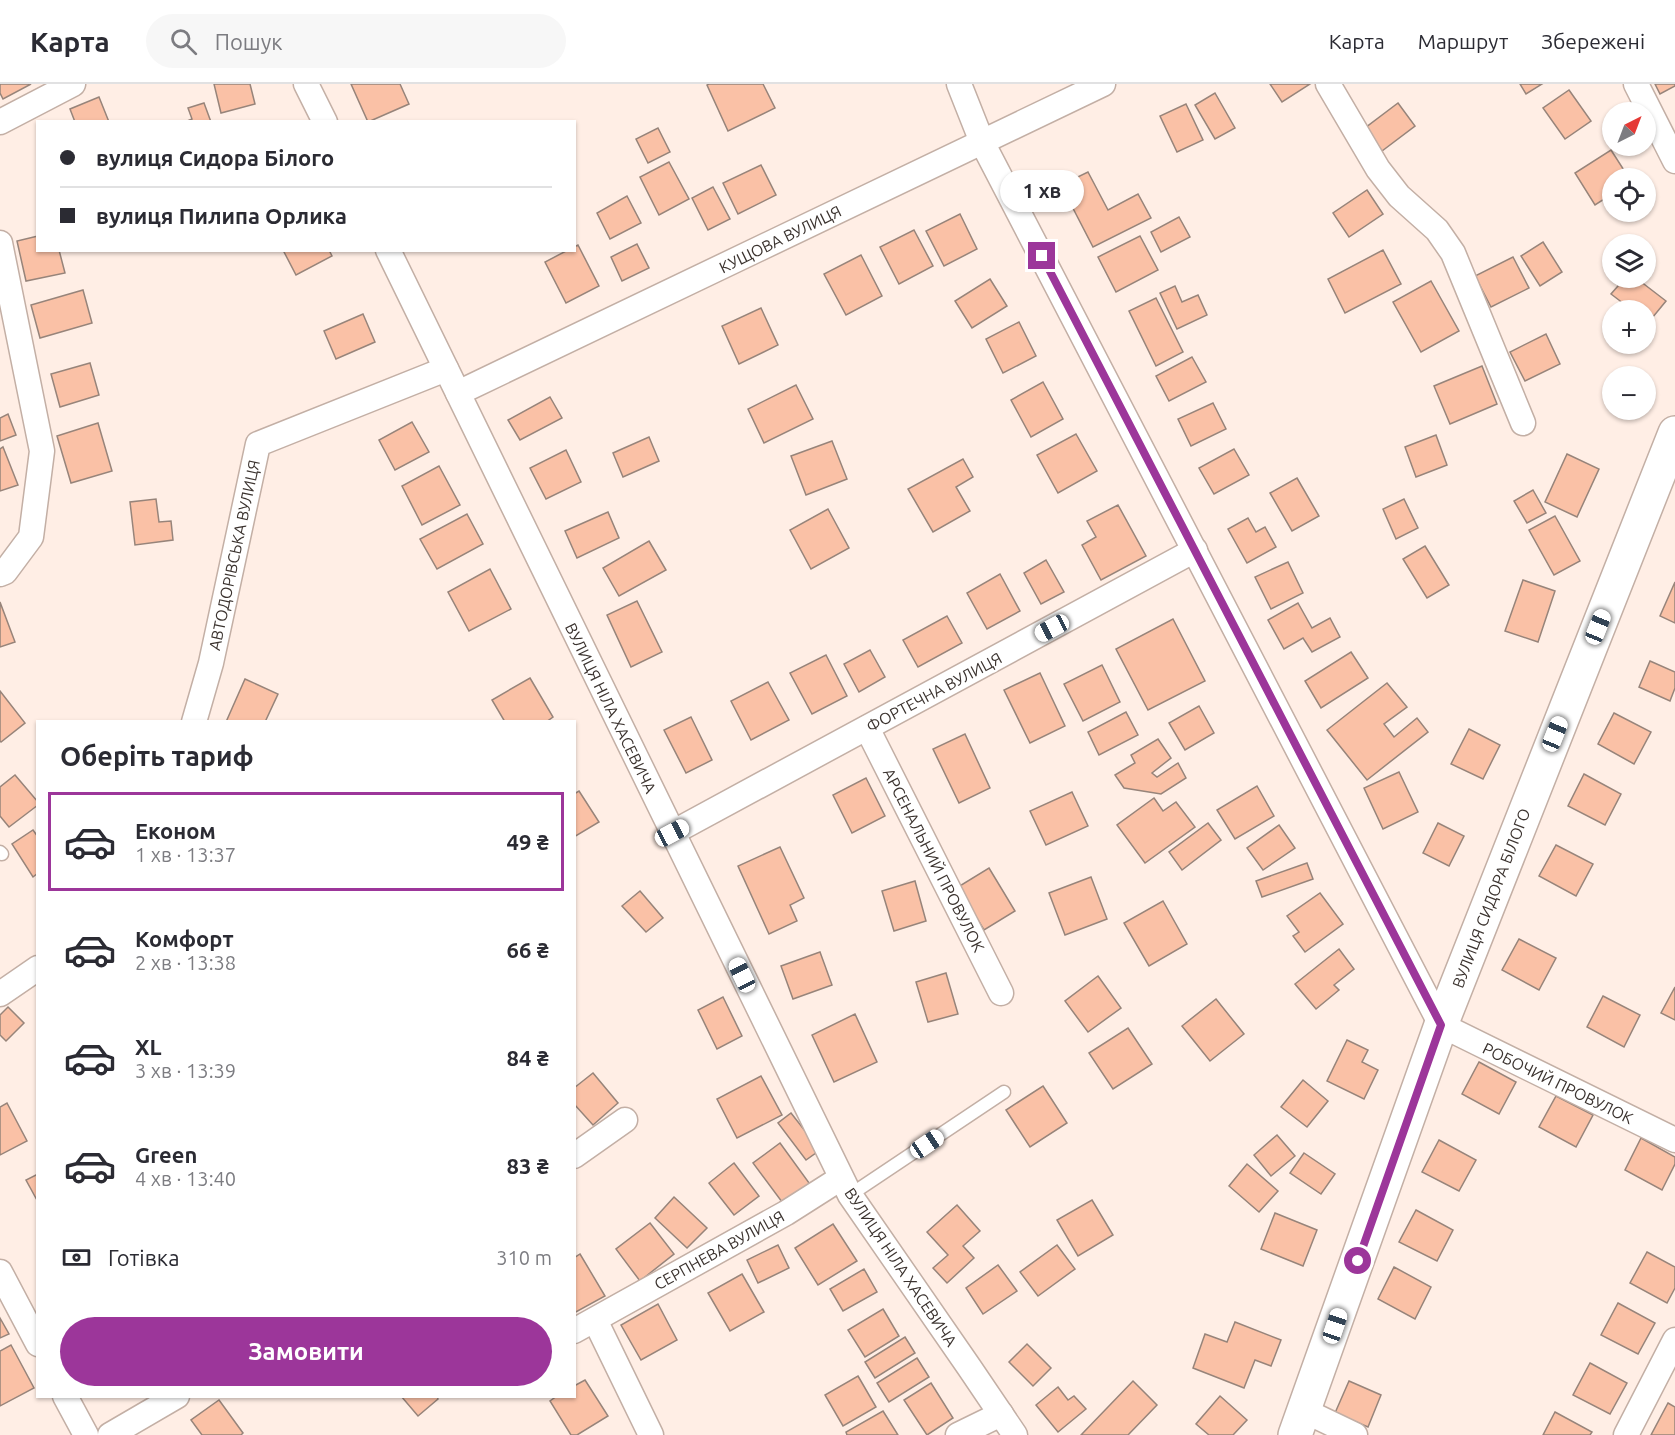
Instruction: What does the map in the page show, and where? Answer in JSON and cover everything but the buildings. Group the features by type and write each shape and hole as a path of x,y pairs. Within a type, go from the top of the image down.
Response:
{"street":[{"path":"0,122 73,84"},
{"path":"306,84 324,120"},
{"path":"960,84 982,142 1441,1025"},
{"name":"КУЩОВА ВУЛИЦЯ","path":"458,393 1103,84"},
{"path":"1328,84 1378,169 1399,196 1437,231 1453,253 1523,423"},
{"path":"1636,84 1675,161"},
{"path":"0,243 9,332 42,451 31,537 5,572 0,574"},
{"name":"ВУЛИЦЯ НІЛА ХАСЕВИЧА","path":"389,252 845,1187 1015,1435"},
{"name":"АВТОДОРІВСЬКА ВУЛИЦЯ","path":"195,720 211,663 258,444 446,369"},
{"name":"ВУЛИЦЯ СИДОРА БІЛОГО","path":"1300,1423 1441,1025 1675,433"},
{"name":"ФОРТЕЧНА ВУЛИЦЯ","path":"672,833 1195,550"},
{"name":"АРСЕНАЛЬНИЙ ПРОВУЛОК","path":"867,728 1000,993"},
{"path":"0,993 36,969"},
{"name":"РОБОЧИЙ ПРОВУЛОК","path":"1441,1025 1675,1140"},
{"path":"576,1155 624,1120"},
{"name":"СЕРПНЕВА ВУЛИЦЯ","path":"651,1435 585,1326 786,1213 845,1187"},
{"path":"0,1272 36,1340"},
{"path":"1626,1435 1675,1340"},
{"path":"66,1398 86,1435"},
{"path":"110,1435 174,1398"},
{"path":"958,1435 1001,1414"},
{"path":"1300,1423 1355,1435"}],"lane":[{"path":"845,1187 1004,1092"}],"route":[{"path":"1042,256 1441,1025 1358,1261"}]}
